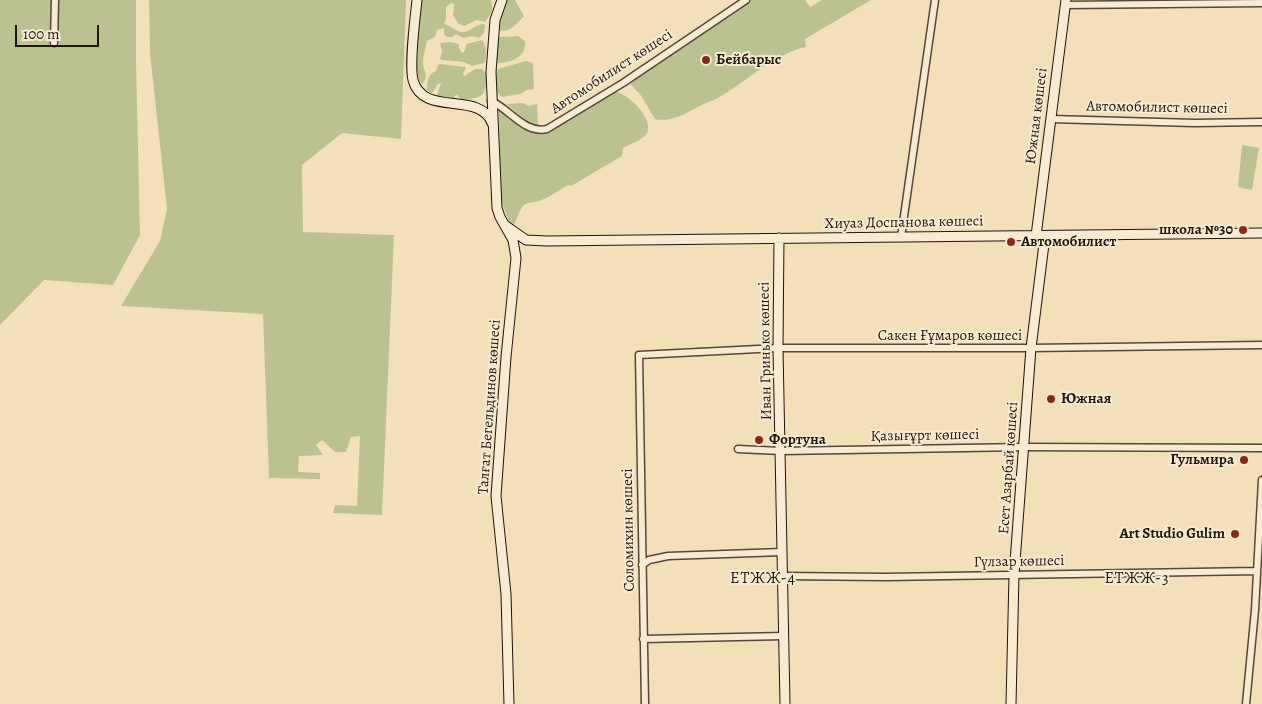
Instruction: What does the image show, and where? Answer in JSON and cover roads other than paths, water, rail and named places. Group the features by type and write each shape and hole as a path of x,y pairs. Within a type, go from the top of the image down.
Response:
{"main road":[{"path":"417,0 412,67 414,84 423,94 437,101 472,106 483,110 489,116 493,130"},
{"path":"472,106 488,100 493,35 500,2"},
{"name":"Южная көшесі","path":"1041,236 1051,119 1066,2"},
{"name":"Талғат Бегельдинов көшесі","path":"490,86 495,194 498,213 515,245 516,261 506,354 496,496 506,594 510,704"},
{"path":"506,226 526,240 547,241"},
{"name":"Хиуаз Доспанова көшесі","path":"547,241 1262,233"},
{"name":"Есет Азарбай көшесі","path":"1011,704 1014,575 1041,236"},
{"name":"Иван Гринько көшесі","path":"778,238 778,348 785,704"},
{"path":"516,261 518,252 524,247 547,241"}],"street":[{"path":"54,43 55,0"},
{"name":"Автомобилист көшесі","path":"491,102 504,108 531,128 537,130 547,129 623,83 746,0"},
{"path":"901,237 935,0"},
{"path":"1066,2 1262,3"},
{"name":"Автомобилист көшесі","path":"1051,119 1195,124 1262,122"},
{"name":"Сакен Ғұмаров көшесі","path":"638,355 778,348 1031,348 1262,345"},
{"name":"Соломихин көшесі","path":"638,355 645,704"},
{"name":"Қазығұрт көшесі","path":"738,449 781,451 1024,447 1262,448"},
{"path":"1246,704 1260,543 1262,480"},
{"path":"642,565 649,560 668,556 782,552"},
{"name":"Гүлзар көшесі","path":"782,576 886,577 1257,571"},
{"path":"644,640 784,636"}],"place":[{"name":"Бейбарыс","path":"706,60"},
{"name":"школа №30","path":"1243,230"},
{"name":"Автомобилист","path":"1011,242"},
{"name":"Южная","path":"1051,399"},
{"name":"Фортуна","path":"759,440"},
{"name":"Гульмира","path":"1244,460"},
{"name":"Art Studio Gulim","path":"1235,534"}],"district":[{"name":"ЕТЖЖ-4","path":"763,579"},
{"name":"ЕТЖЖ-3","path":"1137,579"}]}
